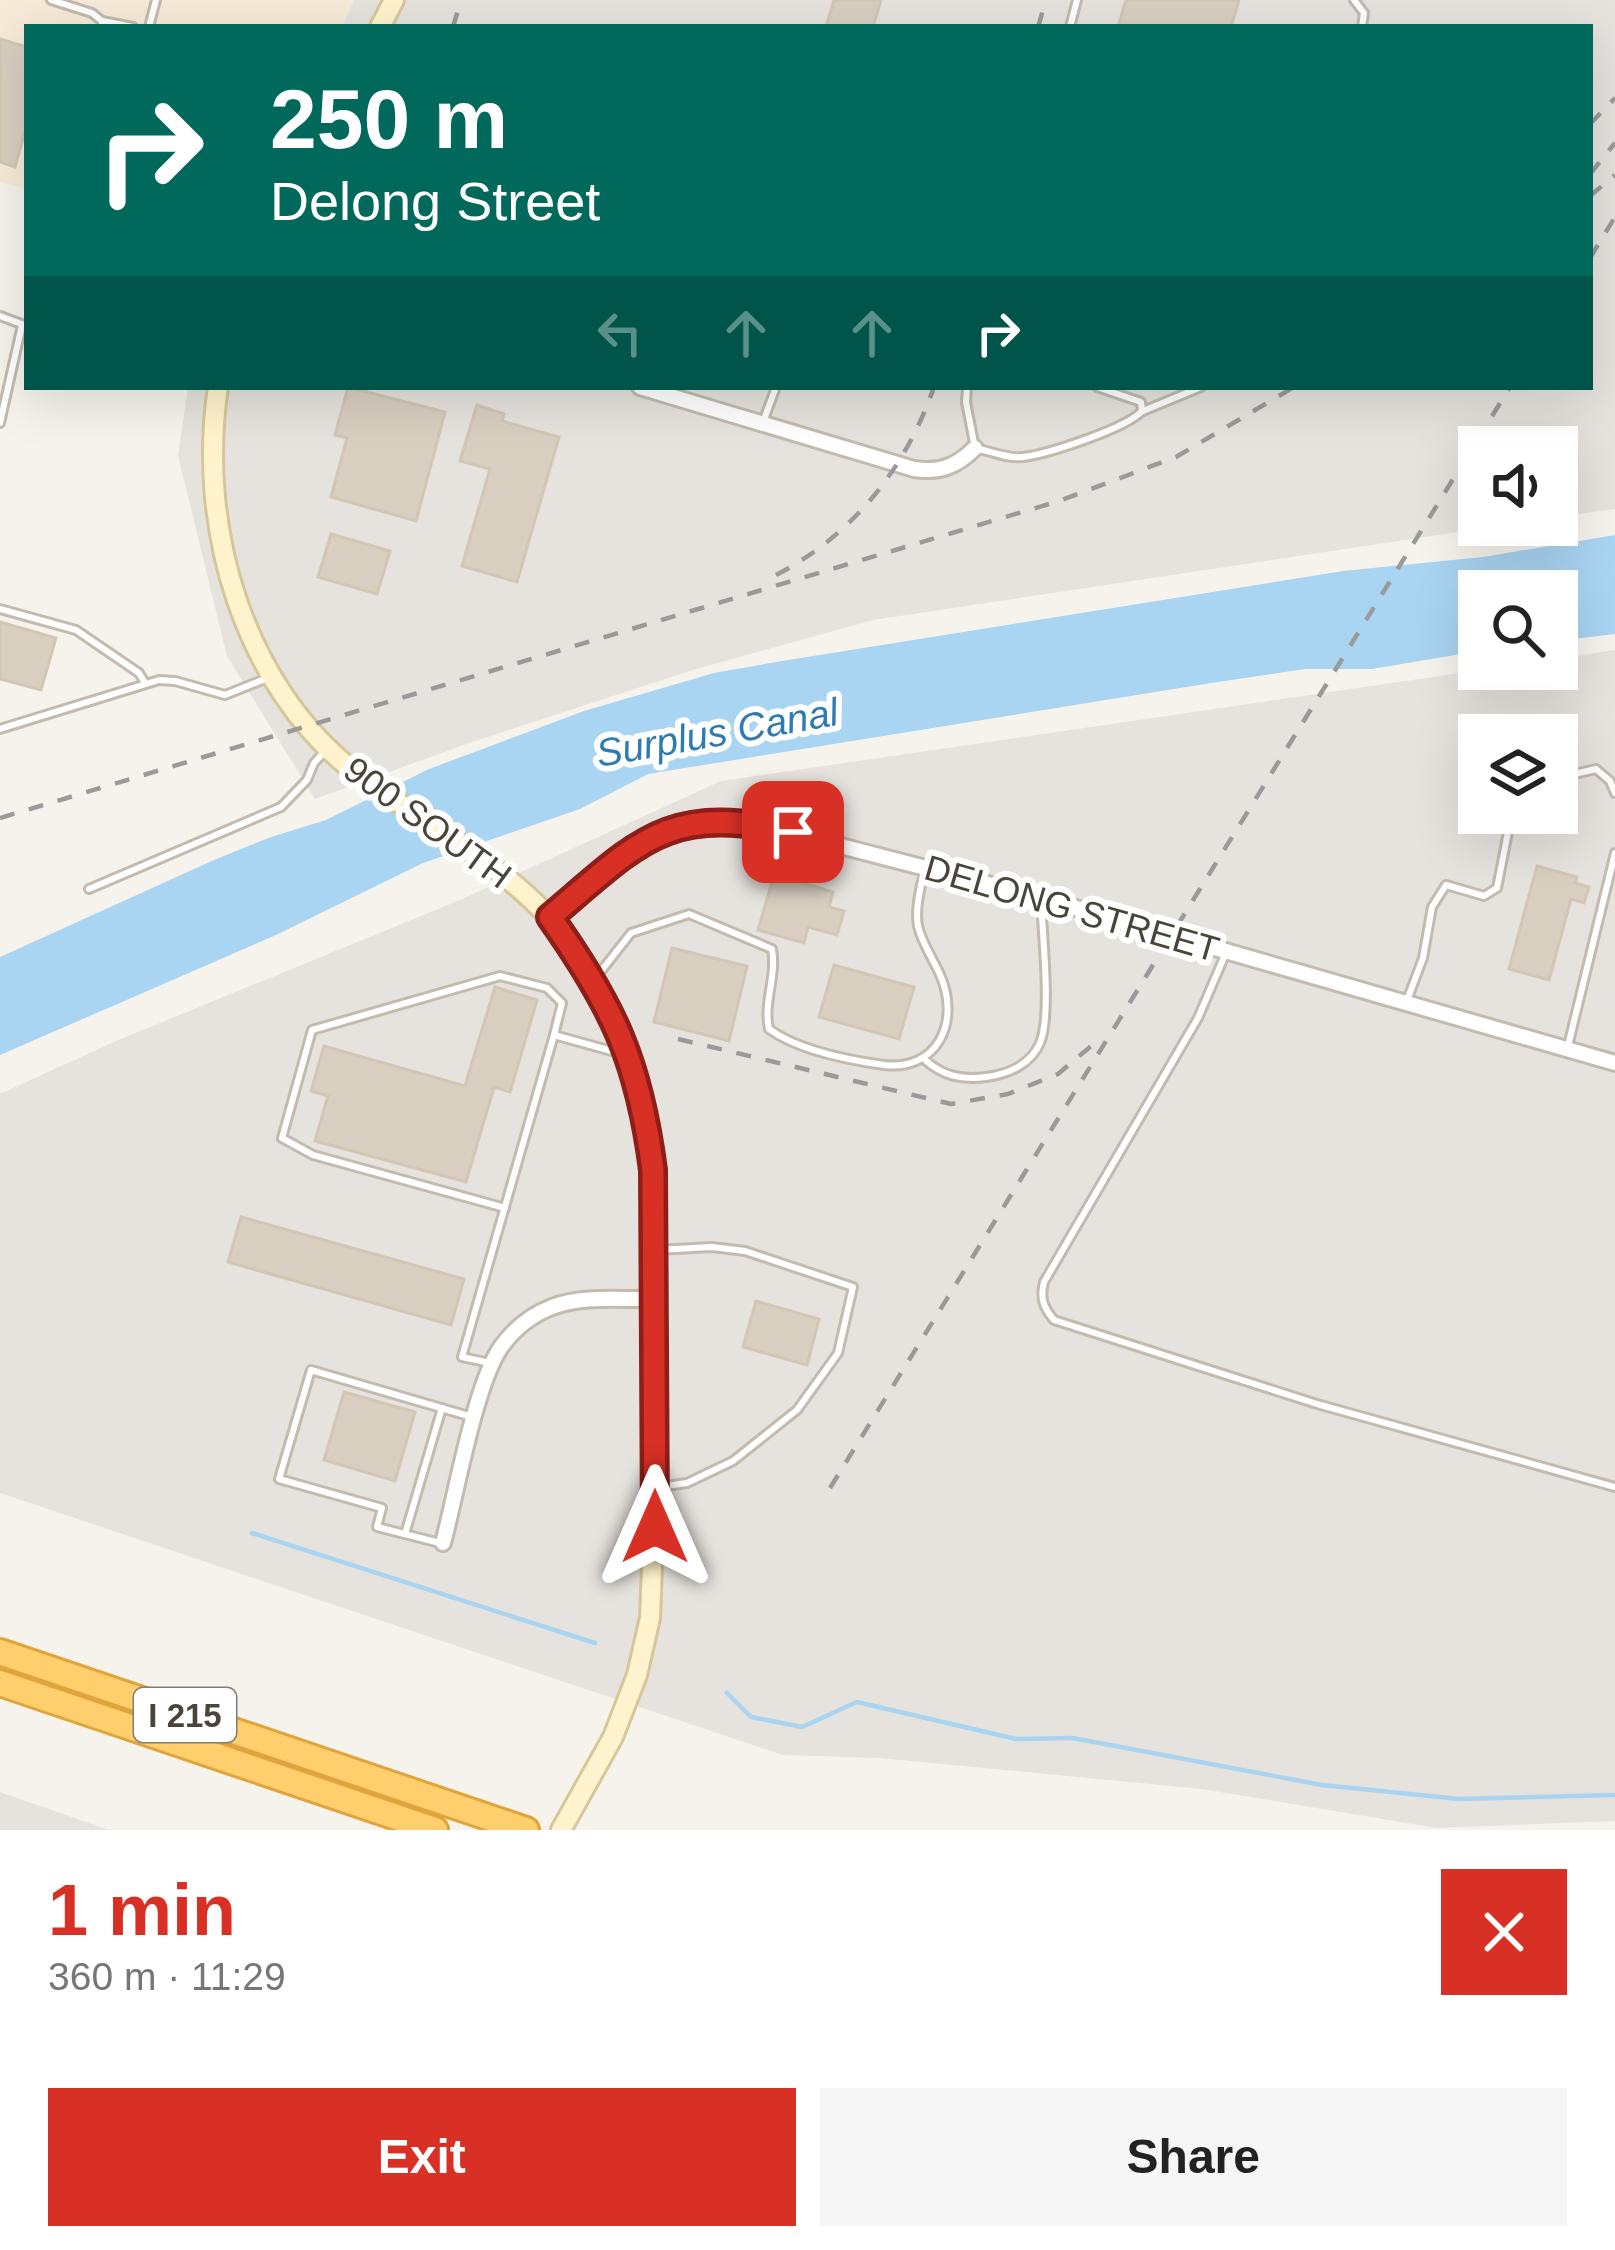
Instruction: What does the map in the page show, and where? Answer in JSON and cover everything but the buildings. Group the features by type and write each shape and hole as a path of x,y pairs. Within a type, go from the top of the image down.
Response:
{"highway":[{"name":"I 215","path":"0,1652 526,1830"},
{"name":"I 215","path":"0,1683 435,1830"}],"street":[{"name":"900 SOUTH","path":"218,390 212,458 220,541 246,625 273,675 328,747 357,773 516,884 550,917 594,980 629,1055 648,1126 654,1250 653,1590 638,1675 603,1758 560,1830"},
{"path":"649,390 926,471 951,466 975,448"},
{"name":"DELONG STREET","path":"550,917 658,833 710,820 756,824 1040,898 1615,1064"},
{"path":"443,1544 492,1364 512,1334 528,1319 556,1306 654,1299"}],"lane":[{"path":"51,0 92,13 102,24"},
{"path":"0,424 24,329"},
{"path":"761,426 775,390"},
{"path":"967,390 975,448 1020,458 1110,430 1194,390"},
{"path":"1108,390 1141,402 1142,411"},
{"path":"0,609 76,629 139,673 145,683"},
{"path":"0,729 145,683 176,681 225,694 273,675"},
{"path":"89,889 280,807 307,781 328,747"},
{"path":"1578,773 1596,769 1615,793"},
{"path":"1406,1004 1423,958 1437,894 1447,885 1484,896 1497,888 1508,834"},
{"path":"1567,1050 1615,853"},
{"path":"594,980 632,933 689,914 772,949 776,968 766,1012 769,1029 783,1040 862,1062 902,1067 925,1060 940,1041 947,1013 944,981 917,922 926,867"},
{"path":"925,1060 939,1072 959,1078 1013,1070 1029,1059 1044,1028 1040,898"},
{"path":"1227,952 1198,1018 1044,1282 1044,1309 1054,1321 1317,1404 1615,1487"},
{"path":"492,1364 463,1357 554,1035 562,1003 547,988 500,976 312,1030 282,1138 313,1155 505,1208"},
{"path":"554,1035 629,1055"},
{"path":"654,1250 712,1247 745,1251 854,1287 838,1353 796,1410 733,1461 686,1483 655,1488"},
{"path":"443,1544 377,1527 382,1508 279,1479 311,1370 476,1418"},
{"path":"405,1534 442,1408"}],"shaded area":[{"path":"0,0 357,0 345,24 24,24 24,188 0,182"},
{"path":"354,0 1615,0 1615,509 1578,514 1578,426 1458,426 1458,532 873,620 696,669 315,799 227,656 178,456 188,390 1593,390 1593,24 343,24"},
{"path":"1615,650 1615,1821 1437,1828 1202,1789 880,1758 783,1755 0,1493 0,1094 116,1041 460,900 721,781 1458,673 1458,690 1578,690 1578,656"},
{"path":"0,1792 109,1830 0,1830"}],"water":[{"name":"Surplus Canal","path":"1615,535 1615,634 1578,638 1578,570 1458,570 1458,655 1372,669 1305,669 648,774 580,809 423,863 276,935 0,1055 0,957 214,860 326,820 429,769 584,711 714,673 782,661 1343,571 1578,546 1578,541"}],"waterway":[{"path":"252,1533 595,1643"},
{"path":"727,1693 751,1717 802,1727 857,1702 1016,1739 1073,1738 1322,1785 1459,1799 1615,1795"}],"railway":[{"path":"454,24 461,0"},
{"path":"1039,24 1046,0"},
{"path":"1593,121 1615,98"},
{"path":"1593,170 1615,143"},
{"path":"1593,193 1615,175"},
{"path":"1593,253 1615,217"},
{"path":"776,575 829,540 873,496 908,445 933,390"},
{"path":"0,818 1059,501 1176,457 1289,390"},
{"path":"830,1488 1508,390"},
{"path":"678,1039 951,1104 1008,1094 1058,1074 1097,1041"}],"route":[{"path":"655,1527 653,1170 648,1126 622,1034 594,980 550,917 658,833 710,820 793,832"}]}
